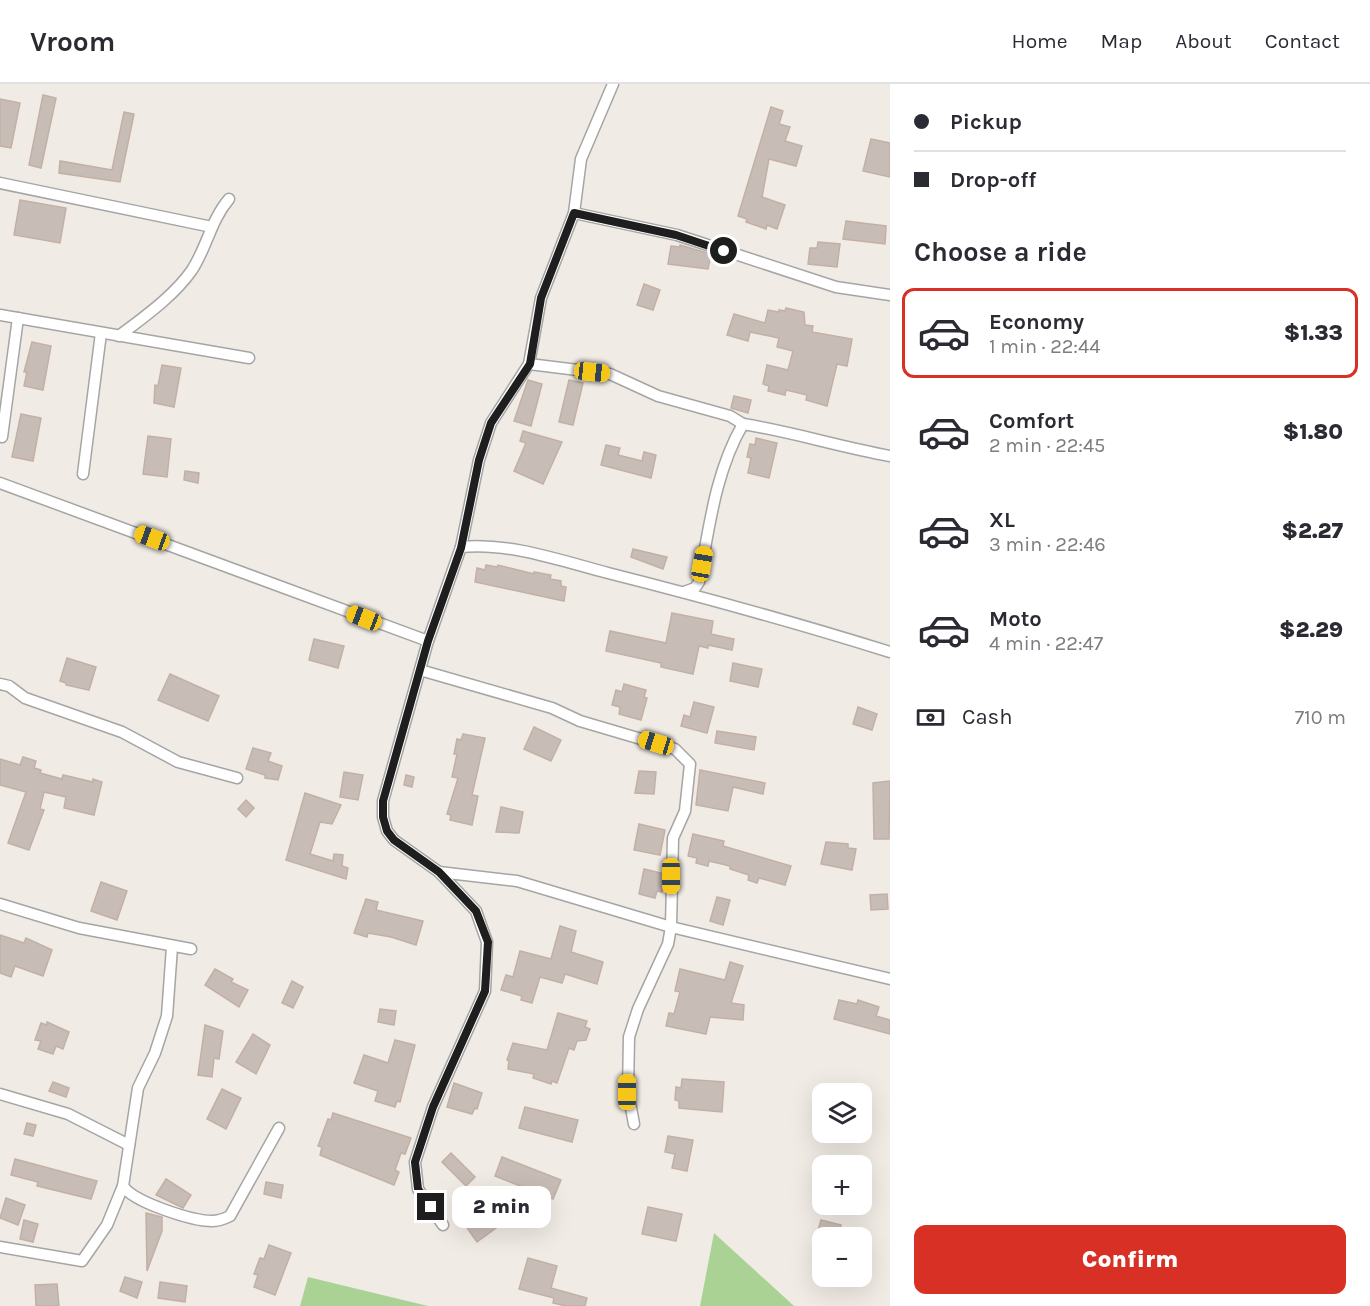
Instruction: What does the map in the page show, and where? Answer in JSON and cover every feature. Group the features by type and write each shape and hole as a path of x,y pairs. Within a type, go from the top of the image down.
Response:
{"street":[{"path":"443,1225 418,1189 415,1162 433,1107 485,991 488,942 476,911 439,872 394,840 387,831 383,817 383,801 428,641 461,548 479,460 491,423 530,364 541,298 574,213 581,159 613,84"},
{"path":"0,183 212,227"},
{"path":"119,336 181,283 193,269 212,227 229,199"},
{"path":"574,213 676,235 836,287 890,295"},
{"path":"0,315 249,358"},
{"path":"2,437 18,318"},
{"path":"83,474 101,333"},
{"path":"530,364 610,374 658,396 730,416 743,424 890,456"},
{"path":"684,592 695,588 699,582 716,492 735,438 743,424"},
{"path":"0,483 428,641"},
{"path":"461,548 480,546 541,557 684,592 890,652"},
{"path":"420,670 552,708 589,724 675,748 690,764 685,811 672,847 671,927 668,944 628,1037 627,1092 634,1124"},
{"path":"0,684 9,686 25,698 122,732 178,762 237,778"},
{"path":"439,872 517,881 671,927 890,979"},
{"path":"0,904 79,927 191,949"},
{"path":"0,1247 82,1261 107,1225 123,1186 138,1088 155,1053 167,1016 172,947"},
{"path":"0,1094 68,1114 129,1145"},
{"path":"123,1186 128,1194 171,1212 210,1222 220,1221 230,1216 279,1128"}],"green space":[{"path":"714,1233 794,1306 700,1306"},
{"path":"308,1277 428,1306 300,1306"}],"building":[{"path":"43,95 56,98 41,168 29,165"},
{"path":"0,99 20,103 11,148 0,146"},
{"path":"771,107 783,111 779,124 790,127 785,141 802,146 796,166 769,159 762,197 785,205 777,229 767,225 766,229 746,222 747,219 738,216"},
{"path":"124,112 134,114 120,182 59,173 60,161 112,170"},
{"path":"871,139 890,143 890,177 863,171"},
{"path":"20,200 66,208 60,243 14,235"},
{"path":"846,221 886,226 885,244 843,239"},
{"path":"818,242 840,244 837,267 808,264 810,248 817,248"},
{"path":"680,245 711,254 708,269 668,264 671,246 680,247"},
{"path":"644,284 660,290 653,310 637,305"},
{"path":"786,308 804,312 805,325 813,326 812,332 852,339 847,366 837,364 827,406 806,400 807,395 786,390 785,395 768,391 769,386 763,384 767,365 788,370 793,351 777,347 779,338 750,332 748,341 727,335 734,314 765,323 768,310 779,312 779,310 785,311"},
{"path":"32,342 51,346 43,390 24,386 27,372 24,372"},
{"path":"162,365 181,368 174,407 154,403 155,385 158,386"},
{"path":"528,380 542,384 531,426 514,421"},
{"path":"569,380 583,383 573,425 559,422"},
{"path":"734,396 751,400 748,413 731,408"},
{"path":"21,414 41,418 33,461 12,457"},
{"path":"523,431 562,442 543,484 514,471 526,443 520,441"},
{"path":"148,436 171,439 167,477 143,474"},
{"path":"756,438 777,443 769,478 748,473 751,458 747,457 750,444 755,445"},
{"path":"606,445 620,448 618,455 642,461 644,452 656,455 651,478 601,465"},
{"path":"185,471 199,473 198,483 184,480"},
{"path":"633,549 667,557 663,569 631,557"},
{"path":"486,565 497,567 498,565 534,574 534,572 551,575 550,579 561,581 561,586 566,587 564,601 475,582 477,568 485,570"},
{"path":"672,613 713,621 711,634 734,639 732,650 708,645 708,648 699,646 693,674 661,667 661,663 606,651 610,631 666,643"},
{"path":"314,639 344,646 338,668 309,660"},
{"path":"67,658 96,667 89,690 66,685 60,681"},
{"path":"733,663 762,669 758,687 730,681"},
{"path":"170,674 219,696 208,721 158,700"},
{"path":"624,684 646,690 644,697 647,698 641,720 619,714 620,707 612,705 616,690 622,692"},
{"path":"694,702 714,707 707,733 681,726 684,715 690,717"},
{"path":"858,707 877,714 872,730 853,724"},
{"path":"534,727 561,740 551,761 524,749"},
{"path":"717,731 756,737 754,750 715,743"},
{"path":"463,734 485,738 472,795 478,796 472,825 450,820 451,815 447,814 458,778 452,777 457,754 454,754 457,739 461,740"},
{"path":"253,748 271,753 268,761 282,766 278,780 265,778 265,775 246,769"},
{"path":"23,757 36,761 34,768 41,770 40,773 62,779 63,775 102,782 94,815 64,808 66,797 44,792 40,809 44,810 29,850 8,843 26,792 0,785 0,759 20,765"},
{"path":"700,770 765,783 763,794 733,787 728,811 696,805"},
{"path":"639,771 656,772 654,794 635,793"},
{"path":"344,772 363,775 358,800 340,797"},
{"path":"406,775 414,777 412,787 404,785"},
{"path":"890,781 889,839 874,839 873,783"},
{"path":"305,793 341,805 332,824 320,822 310,854 333,861 334,854 343,855 342,866 348,868 346,879 286,860"},
{"path":"246,800 254,808 246,817 238,809"},
{"path":"501,807 523,812 519,833 496,832"},
{"path":"639,824 665,830 660,855 634,850"},
{"path":"693,834 724,841 723,846 791,866 785,885 759,878 757,883 748,880 749,875 730,869 730,866 709,861 708,866 696,863 697,858 688,856"},
{"path":"826,842 848,844 848,848 856,849 852,870 821,864"},
{"path":"644,869 665,874 662,892 657,891 655,898 639,894"},
{"path":"101,882 127,891 117,920 91,911"},
{"path":"887,894 888,909 871,910 870,895"},
{"path":"717,897 730,900 723,925 710,921"},
{"path":"366,899 378,902 376,910 423,921 416,945 391,937 368,933 367,937 354,933"},
{"path":"560,926 576,931 571,952 603,962 597,984 565,974 562,983 540,977 532,1003 521,1000 522,996 501,990 506,975 513,977 520,951 551,959"},
{"path":"0,935 24,943 26,938 52,950 43,976 15,966 11,977 0,973"},
{"path":"730,962 743,966 731,1003 744,1005 743,1020 710,1017 706,1034 666,1026 669,1013 674,1014 680,992 675,991 680,969 725,980"},
{"path":"215,969 233,979 231,982 248,990 239,1007 205,985"},
{"path":"292,981 303,987 293,1008 282,1003"},
{"path":"839,1000 857,1004 858,1000 879,1007 876,1016 890,1020 890,1034 834,1019"},
{"path":"380,1009 396,1011 394,1025 378,1022"},
{"path":"558,1013 587,1021 585,1027 590,1029 586,1040 577,1041 574,1050 569,1048 557,1083 552,1081 551,1084 533,1078 534,1074 508,1069 509,1061 507,1060 513,1043 547,1050"},
{"path":"47,1022 69,1032 63,1049 56,1046 53,1054 38,1049 41,1041 35,1040 41,1023 47,1025"},
{"path":"205,1025 223,1031 219,1059 214,1058 212,1077 198,1075"},
{"path":"253,1034 270,1045 256,1074 236,1062"},
{"path":"395,1040 415,1045 400,1102 397,1101 395,1107 375,1101 378,1091 354,1083 364,1055 388,1063"},
{"path":"682,1079 724,1082 722,1112 679,1108 679,1101 675,1100 676,1087 681,1088"},
{"path":"53,1082 69,1088 66,1097 49,1091"},
{"path":"454,1083 482,1093 477,1109 475,1108 472,1114 447,1107"},
{"path":"222,1089 241,1098 226,1129 207,1119"},
{"path":"525,1107 578,1120 572,1142 519,1128"},
{"path":"333,1113 411,1138 405,1154 401,1153 395,1170 399,1172 394,1185 320,1155 322,1147 318,1146 328,1119 331,1120"},
{"path":"27,1123 36,1125 33,1136 24,1134"},
{"path":"668,1136 693,1140 687,1171 672,1168 675,1154 665,1152"},
{"path":"451,1153 475,1177 466,1186 442,1162"},
{"path":"502,1157 561,1180 553,1199 495,1176"},
{"path":"15,1159 97,1181 91,1199 37,1186 38,1182 11,1175"},
{"path":"166,1179 191,1195 183,1208 156,1195"},
{"path":"266,1182 283,1185 281,1198 264,1194"},
{"path":"6,1198 25,1205 18,1225 0,1218"},
{"path":"648,1207 682,1214 676,1241 642,1234"},
{"path":"484,1211 496,1228 477,1242 465,1225"},
{"path":"146,1213 162,1217 162,1231 147,1271"},
{"path":"24,1220 38,1224 33,1242 20,1239"},
{"path":"821,1220 841,1225 840,1227 819,1227"},
{"path":"269,1245 291,1253 275,1295 254,1287 258,1275 254,1274 260,1258 264,1259"},
{"path":"528,1258 557,1266 551,1288 587,1298 585,1306 553,1303 554,1298 519,1289"},
{"path":"125,1277 142,1282 137,1298 120,1291"},
{"path":"160,1282 187,1286 185,1302 158,1298"},
{"path":"57,1284 59,1306 36,1306 35,1285"}],"route":[{"path":"431,1207 418,1189 415,1162 433,1107 485,991 488,942 476,911 439,872 394,840 387,831 383,817 383,801 428,641 461,548 479,460 491,423 530,364 541,298 574,213 676,235 724,251"}]}
